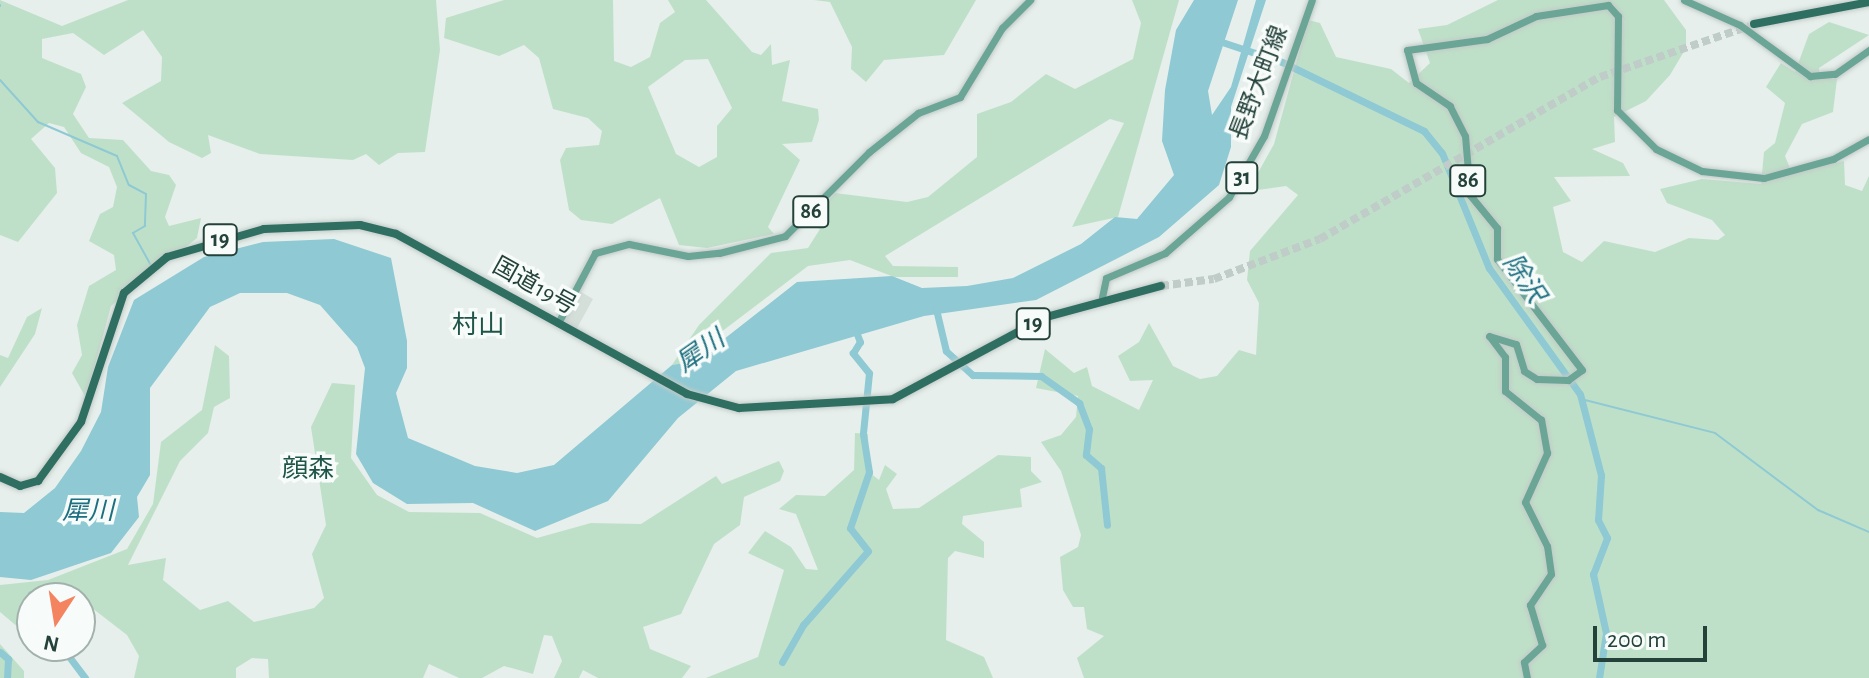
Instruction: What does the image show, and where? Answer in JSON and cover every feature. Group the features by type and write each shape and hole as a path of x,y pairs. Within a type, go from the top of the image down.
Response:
{"highway":[{"path":"1754,24 1869,2"},
{"name":"国道19号","path":"0,477 20,486 38,481 81,422 124,293 167,257 238,235 315,225 380,229 646,372 723,406 769,409 870,404 958,370 1046,317 1102,297 1161,286"}],"main road":[{"name":"86","path":"558,323 595,253 638,244 688,256 719,253 785,236 869,152 918,113 960,97 1002,28 1030,0"},
{"name":"長野大町線","path":"1102,297 1106,278 1165,253 1229,197 1264,136 1312,0"},
{"path":"1684,0 1740,25 1810,76 1835,74 1869,50"},
{"name":"86","path":"1527,678 1524,662 1542,645 1530,605 1551,574 1547,546 1525,502 1547,453 1541,420 1505,391 1505,357 1489,336 1516,344 1524,371 1537,379 1568,380 1582,370 1497,259 1497,228 1470,195 1465,136 1450,106 1416,83 1407,50 1487,39 1536,16 1608,5 1618,16 1617,110 1656,149 1702,171 1764,178 1833,159 1869,139"}],"shaded area":[{"path":"576,289 593,299 576,330 561,321"}],"green space":[{"path":"0,0 62,26 128,0 436,0 440,50 425,152 398,153 379,165 366,154 353,160 260,154 208,135 211,153 202,158 169,142 122,103 161,81 162,57 143,30 104,55 73,33 42,39 42,58 81,74 86,87 73,114 89,138 123,140 151,171 169,175 176,185 165,217 169,226 201,218 197,238 111,306 86,398 72,373 82,355 77,325 89,286 116,270 114,255 89,241 100,214 113,207 117,187 109,167 81,153 64,127 49,123 31,139 55,168 57,193 18,242 0,235"},
{"path":"504,0 613,0 614,61 631,67 650,57 660,23 675,12 668,0 706,0 752,52 761,55 771,44 772,65 790,60 782,101 818,109 819,120 812,142 782,144 800,160 768,227 774,234 707,248 679,245 660,198 612,224 581,220 569,210 560,160 566,148 599,145 602,131 588,118 553,109 539,58 524,45 499,56 444,38 446,18","holes":["708,59 732,108 717,126 717,157 699,167 676,154 648,87 685,60"]},
{"path":"814,0 976,0 944,55 884,60 866,82 851,69 852,47 830,2"},
{"path":"1132,0 1179,0 1118,217 1072,227 1124,123 1110,119 885,256 893,266 958,267 958,277 894,277 850,260 808,266 700,348 696,361 672,365 699,325 771,253 808,248 820,229 807,223 835,193 907,202 928,197 977,157 977,114 1011,102 1046,74 1075,89 1133,59 1141,23"},
{"path":"1498,0 1664,0 1686,30 1686,48 1670,75 1646,101 1614,117 1615,142 1592,149 1623,163 1630,176 1554,177 1571,201 1553,207 1563,252 1582,262 1604,241 1655,252 1689,238 1718,240 1725,235 1712,220 1667,203 1660,189 1702,179 1761,184 1764,152 1775,143 1785,103 1766,87 1781,63 1795,72 1809,34 1829,22 1869,35 1819,68 1819,77 1837,79 1833,112 1802,124 1785,156 1792,173 1844,161 1845,185 1862,191 1869,176 1869,678 1084,678 1077,658 1104,636 1087,629 1084,607 1073,607 1063,590 1060,557 1078,547 1081,535 1061,471 1041,442 1061,435 1076,417 1078,396 1036,388 1045,349 1074,373 1087,367 1092,386 1139,410 1153,380 1130,381 1118,356 1139,342 1149,323 1173,366 1200,379 1217,376 1239,350 1256,355 1259,303 1247,280 1250,251 1298,195 1286,186 1258,190 1254,180 1274,144 1308,20 1320,23 1336,57 1391,69 1409,83 1430,63 1418,29 1447,25"},
{"path":"42,308 35,334 0,387 0,355 8,358 27,317"},
{"path":"215,345 229,356 230,398 214,407 208,433 180,461 128,565 166,558 163,580 200,610 228,601 254,622 314,608 324,598 312,554 326,525 311,427 332,383 355,385 351,458 377,495 409,512 480,513 537,538 591,523 641,524 716,476 722,484 779,461 784,471 780,481 744,497 740,525 714,544 681,614 643,627 650,649 691,666 682,678 598,678 583,670 579,678 554,678 562,661 552,636 544,635 533,674 504,666 482,678 459,678 429,664 423,678 269,678 268,659 252,658 236,668 236,678 134,678 139,656 127,635 96,611 96,582 29,582 48,580 127,549 153,504 161,442 202,410"},
{"path":"855,433 868,434 869,472 879,480 885,465 897,474 886,489 893,509 919,508 998,455 1031,457 1031,471 1042,482 1020,489 1022,507 963,516 962,524 984,542 984,558 955,551 948,558 946,640 984,657 993,678 706,678 758,657 784,570 748,553 765,531 791,547 806,569 818,570 796,514 779,509 796,495 825,496 854,470"},
{"path":"16,583 16,626 0,612 0,585"},
{"path":"0,644 24,671 24,678 0,678"}],"water":[{"name":"犀川","path":"1194,0 1238,0 1208,91 1212,115 1231,87 1256,0 1266,0 1231,107 1231,147 1219,185 1159,237 1036,300 924,316 736,371 678,418 608,501 535,531 473,503 407,504 373,483 356,454 365,368 357,347 320,305 287,293 240,293 210,307 150,388 150,475 137,497 139,517 111,553 31,580 0,577 0,512 24,513 55,488 81,451 101,412 108,367 134,300 204,257 263,242 334,239 391,258 407,341 407,368 396,393 408,438 475,466 517,473 554,465 672,365 696,361 797,282 892,276 922,288 967,286 1013,278 1081,244 1115,217 1137,219 1174,175 1162,141 1165,90 1176,30"}],"waterway":[{"name":"除沢","path":"1219,41 1282,62 1424,131 1442,153 1489,268 1580,394 1601,475 1598,520 1607,538 1593,574 1606,633 1599,678"},
{"path":"0,80 38,122 117,156 129,185 146,194 145,226 133,233 151,266"},
{"path":"936,309 946,351 973,375 1041,376 1079,403 1089,429 1086,455 1101,468 1107,525"},
{"path":"782,662 803,625 868,551 850,528 869,472 863,433 869,373 853,353 860,342 855,329"},
{"path":"1581,399 1715,433 1818,510 1869,532"},
{"path":"0,652 8,659 7,678"},
{"path":"73,662 85,678"}],"tunnel":[{"path":"1161,286 1214,279 1320,239 1600,77 1750,26"}],"district":[{"name":"村山","path":"478,326"},
{"name":"顔森","path":"308,470"}]}
